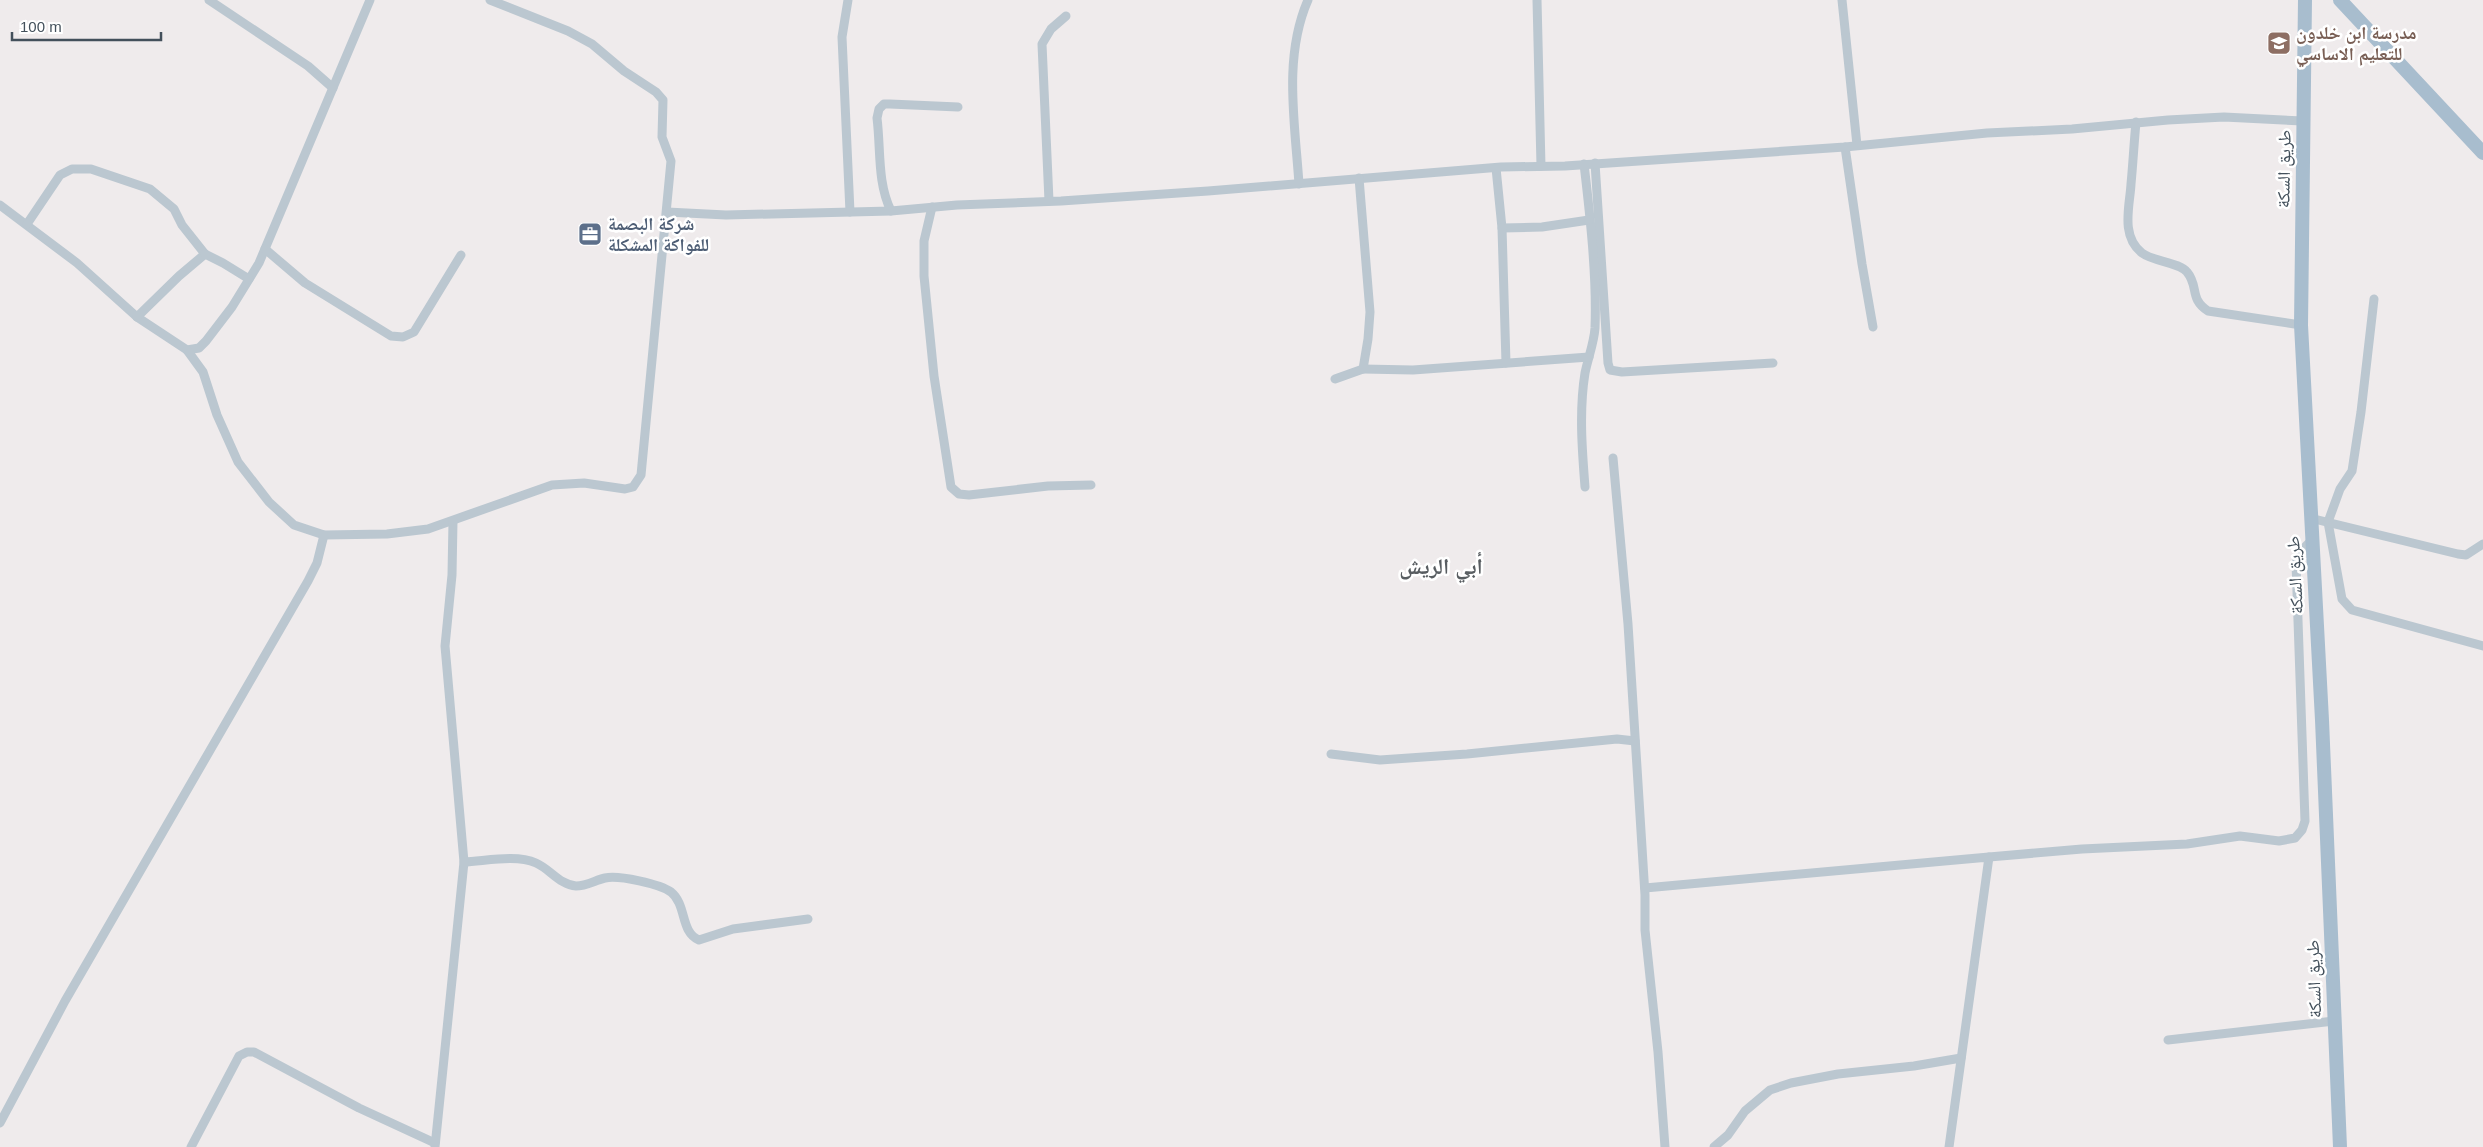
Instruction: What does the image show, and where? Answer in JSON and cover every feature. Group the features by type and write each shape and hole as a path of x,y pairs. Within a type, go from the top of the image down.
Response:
{"main road":[{"name":"طريق السكة","path":"2305,0 2301,325 2322,730 2340,1147"},
{"path":"2340,0 2483,153"}],"street":[{"path":"209,0 308,66 333,88"},
{"path":"188,350 198,348 206,341 249,280 265,250 370,0"},
{"path":"0,205 77,263 137,317 188,350 203,372 218,416 238,462 269,502 294,525 324,535 387,534 428,529 552,485 584,484 625,489 632,488 637,483 640,474 667,212 671,161 662,137 663,100 661,96 624,71 592,44 568,31 490,0"},
{"path":"848,0 842,37 850,212"},
{"path":"1299,184 1293,100 1294,50 1296,32 1308,0"},
{"path":"1537,0 1542,166"},
{"path":"1842,0 1857,146"},
{"path":"1049,201 1042,44 1051,29 1066,16"},
{"path":"891,211 883,194 881,179 877,118 879,109 884,104 958,107"},
{"path":"667,212 726,215 891,211 1299,184 1496,168 1845,147 1987,133 2072,129 2136,122 2224,117 2303,121"},
{"path":"2136,122 2131,192 2126,208 2131,237 2139,251 2150,259 2181,267 2187,271 2192,282 2196,302 2208,311 2301,325"},
{"path":"1845,147 1873,328"},
{"path":"1595,163 1610,370 1622,372 1773,363"},
{"path":"1584,164 1595,330 1582,400 1585,487"},
{"path":"1496,168 1502,228 1506,363"},
{"path":"27,224 60,175 72,169 91,169 150,189 174,209 182,225 205,254 223,262 249,280"},
{"path":"1359,178 1370,318 1363,369"},
{"path":"932,207 924,242 924,276 934,376 950,487 953,491 969,495 1048,486 1092,484"},
{"path":"1502,228 1542,227 1589,220"},
{"path":"265,250 305,283 383,331 398,338 414,332 461,255"},
{"path":"137,317 179,276 205,254"},
{"path":"2374,299 2362,412 2352,471 2340,489 2328,522 2336,572 2344,604 2352,610 2483,646"},
{"path":"1335,378 1363,369 1413,370 1589,357"},
{"path":"1613,458 1628,624 1645,888 1645,930 1658,1052 1665,1147"},
{"path":"2310,518 2458,554 2472,552 2483,544"},
{"path":"191,1147 240,1056 246,1052 254,1052 435,1145 464,862 444,646 452,574 453,521"},
{"path":"0,1123 65,1001 308,581 317,563 324,535"},
{"path":"1645,888 2082,849 2187,844 2240,836 2279,841 2295,838 2302,830 2305,821 2296,564 2299,553 2312,540"},
{"path":"1331,754 1380,760 1467,754 1617,739 1635,741"},
{"path":"1949,1147 1989,857"},
{"path":"464,862 522,860 534,862 564,882 576,886 616,876 644,882 670,892 680,902 689,933 699,940 733,929 808,920"},
{"path":"2168,1040 2334,1021"},
{"path":"1714,1147 1728,1135 1745,1111 1770,1090 1791,1083 1838,1074 1914,1066 1961,1058"}],"place":[{"name":"مدرسة ابن خلدون للتعليم الاساسي","path":"2279,43"},
{"name":"شركة البصمة للفواكة المشكلة","path":"590,234"}],"district":[{"name":"أبي الريش","path":"1441,566"}]}
